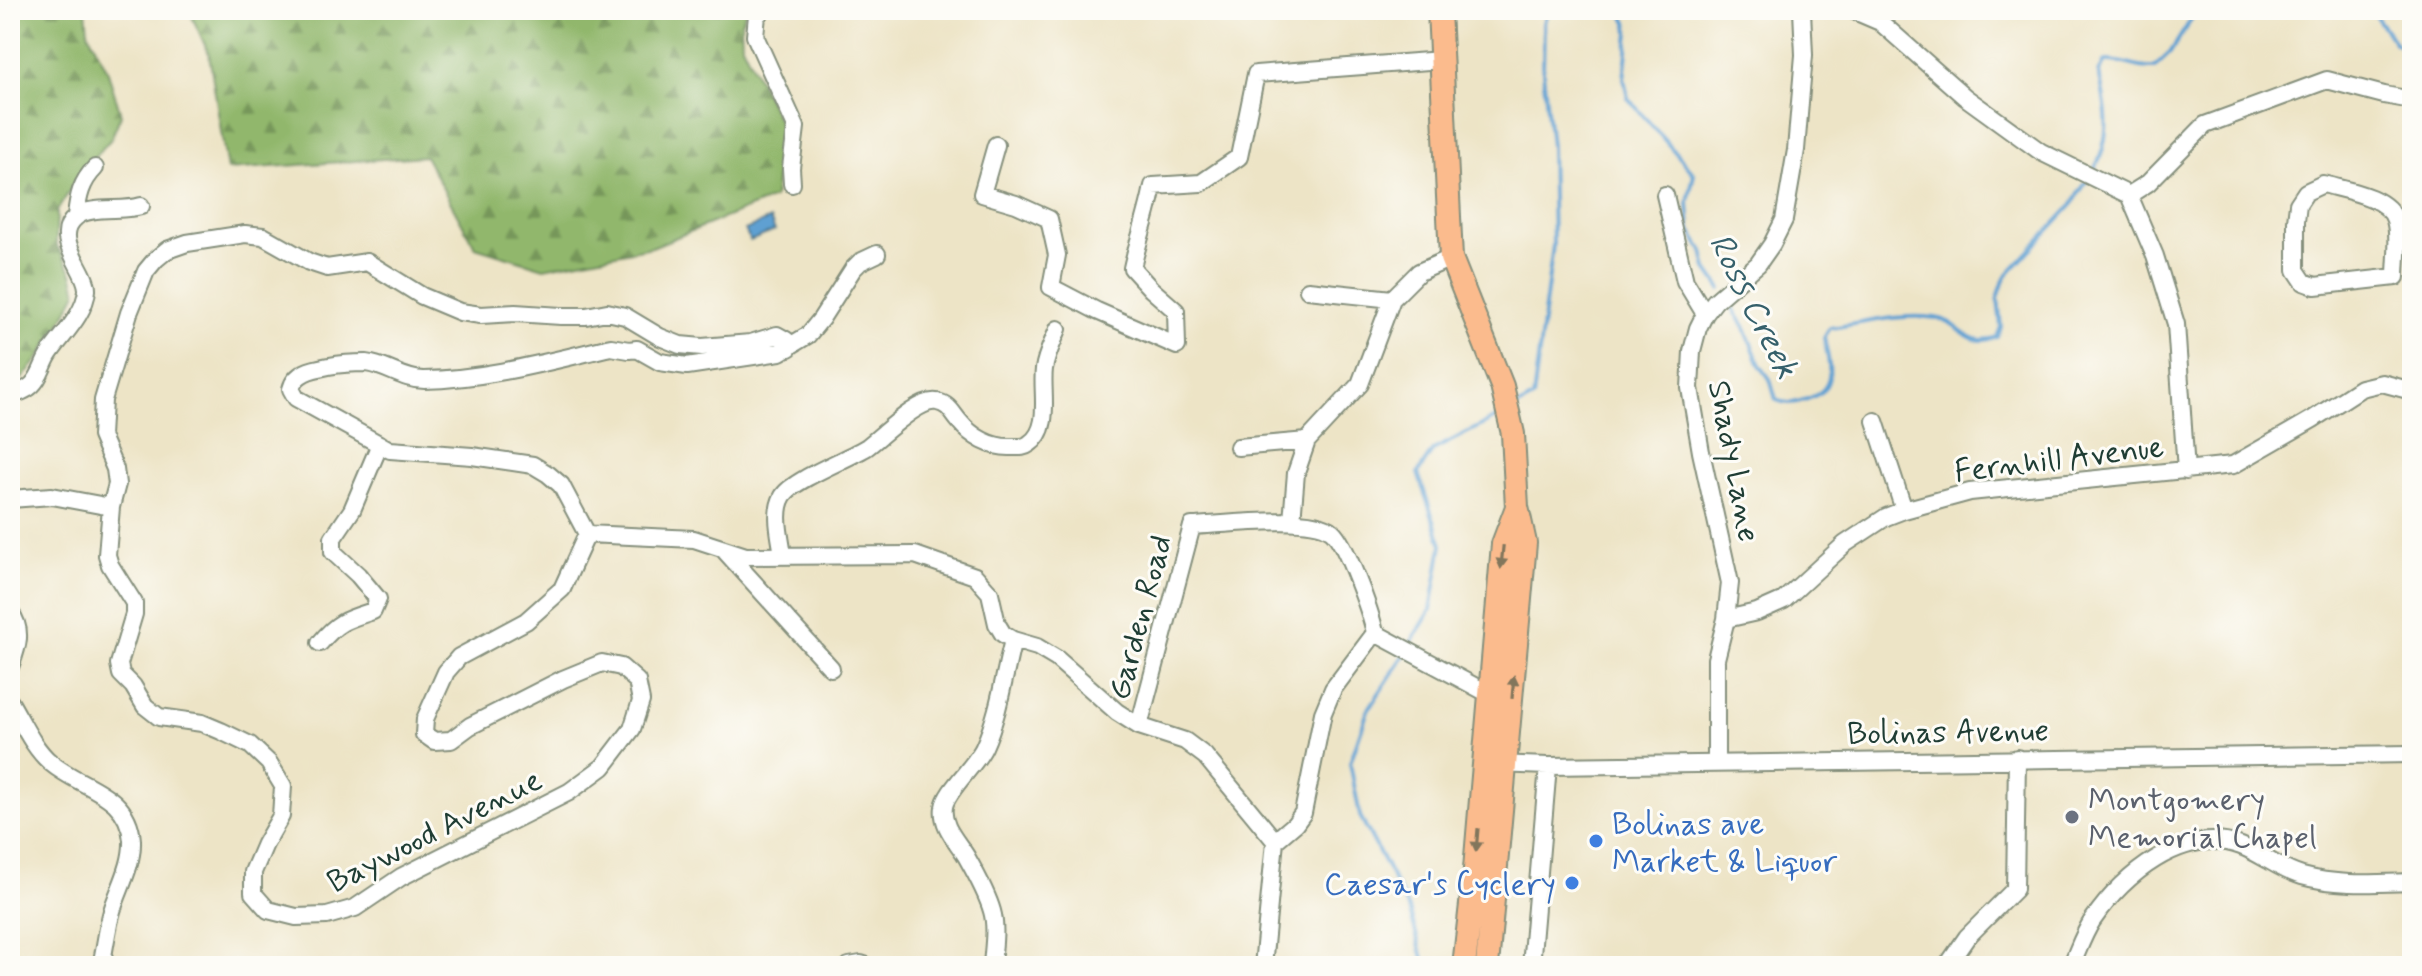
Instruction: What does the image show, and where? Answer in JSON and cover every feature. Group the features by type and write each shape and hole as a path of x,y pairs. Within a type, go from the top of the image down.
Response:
{"main road":[{"path":"1439,10 1451,258 1502,386 1513,434 1517,507 1525,543 1464,966"},
{"path":"1487,966 1495,763 1489,694 1503,544 1517,507"}],"street":[{"path":"763,10 757,15 755,36 796,127 792,184"},
{"path":"1665,195 1685,281 1710,308 1758,264 1784,220 1797,134 1804,55 1802,10"},
{"path":"1852,10 1880,22 1965,97 2041,152 2129,195 2155,256 2176,324 2186,471"},
{"path":"996,145 982,194 1016,204 1049,219 1057,255 1051,287 1177,346 1176,311 1132,268 1153,186 1201,183 1239,157 1256,74 1442,60"},
{"path":"2129,195 2148,183 2205,125 2327,80 2412,100"},
{"path":"76,216 83,184 95,168"},
{"path":"2323,184 2365,195 2391,210 2396,221 2404,278 2315,286 2304,282 2296,270 2296,221 2298,204 2306,192 2323,184"},
{"path":"10,395 24,391 35,383 49,355 78,314 87,292 87,285 69,248 67,235 70,223 85,212 128,211 141,206"},
{"name":"Baywood Avenue","path":"587,534 562,589 526,621 459,657 446,672 425,719 424,734 434,741 451,740 470,726 602,663 621,667 637,681 641,701 632,729 603,767 569,792 401,877 355,908 327,916 296,917 268,910 253,893 253,872 281,816 283,786 269,763 250,745 202,723 159,717 145,706 121,674 119,664 134,614 134,603 107,555 111,507 117,484 115,469 101,436 103,400 113,360 146,271 167,250 187,243 245,234 263,236 309,262 327,268 367,262 422,296 460,312 561,316 607,312 625,316 680,345 730,346 777,335 786,340 789,348"},
{"path":"877,254 853,269 808,335 780,352 687,366 660,362 637,349 611,347 484,374 424,380 368,363 330,366 300,374 293,381 291,389 296,398 390,450 472,456 533,465 561,485 587,534 694,539 746,556 915,555 975,576 990,593 997,624 1003,634 1037,647 1057,659 1117,712 1139,726 1185,741 1205,756 1275,841"},
{"path":"1451,258 1419,272 1392,299 1360,384 1307,441 1296,473 1292,521 1317,524 1331,530 1339,541 1370,611 1375,633 1489,694"},
{"path":"1308,290 1392,299"},
{"name":"Shady Lane","path":"1710,308 1698,328 1692,351 1690,388 1730,583 1726,619 1716,659 1716,762"},
{"path":"783,556 779,506 784,493 854,455 884,436 912,411 929,402 949,406 967,430 992,445 1026,447 1036,438 1044,417 1046,358 1058,329"},
{"name":"Fernhill Avenue","path":"1726,619 1757,612 1784,600 1845,544 1886,517 1904,510 1970,492 2233,465 2361,388 2382,383 2412,391"},
{"path":"1875,421 1904,510"},
{"path":"1238,447 1307,441"},
{"path":"320,643 343,620 373,611 378,599 333,552 333,538 352,510 380,444"},
{"path":"10,499 52,496 111,507"},
{"name":"Garden Road","path":"1139,726 1192,526 1292,521"},
{"path":"724,550 831,668"},
{"path":"10,612 18,632 18,645 10,667"},
{"path":"1263,966 1275,841 1303,813 1323,713 1333,689 1375,633"},
{"path":"992,966 992,911 966,856 944,821 943,807 983,749 992,726 1013,640"},
{"path":"10,702 48,761 69,776 110,797 127,822 132,840 130,862 112,911 101,966"},
{"name":"Bolinas Avenue","path":"1495,763 1548,766 2412,754"},
{"path":"1947,966 1967,937 2015,889 2017,758"},
{"path":"1531,966 1548,766"},
{"path":"2071,966 2091,924 2116,891 2142,869 2178,847 2212,841 2240,846 2298,875 2339,883 2412,882"},
{"path":"849,966 867,966"}],"green space":[{"path":"10,10 86,10 88,32 107,69 121,115 111,139 82,171 57,211 56,244 72,273 77,292 37,361 20,381 10,382"},
{"path":"189,10 747,10 741,22 742,45 783,130 774,198 652,247 544,268 475,247 425,156 227,170 209,54"}],"water":[{"path":"770,219 775,231 750,241 745,230"}],"waterway":[{"path":"1515,408 1533,398 1553,245 1551,146 1543,72 1544,23 1548,10"},
{"name":"Ross Creek","path":"1620,10 1629,32 1624,79 1628,98 1694,174 1688,202 1690,230 1703,251 1707,269 1721,289"},
{"name":"Ross Creek","path":"2092,173 2106,136 2106,111 2099,73 2105,61 2154,68 2170,53 2199,10"},
{"name":"Ross Creek","path":"2371,10 2396,44 2412,51"},
{"name":"Ross Creek","path":"1726,297 1770,379 1776,400 1788,403 1803,400 1817,395 1828,382 1829,366 1824,338 1830,328 1883,319 1923,317 1945,320 1978,340 1997,337 2001,327 1998,298 2005,277 2072,205 2087,180"},
{"path":"1409,646 1431,610 1442,545 1418,473 1433,450 1500,416"},
{"path":"1405,654 1368,710 1350,763 1360,816 1409,909 1423,958 1422,966"}],"place":[{"name":"Montgomery Memorial Chapel","path":"2072,817"},
{"name":"Bolinas ave Market & Liquor","path":"1596,841"},
{"name":"Caesar's Cyclery","path":"1572,883"}]}
